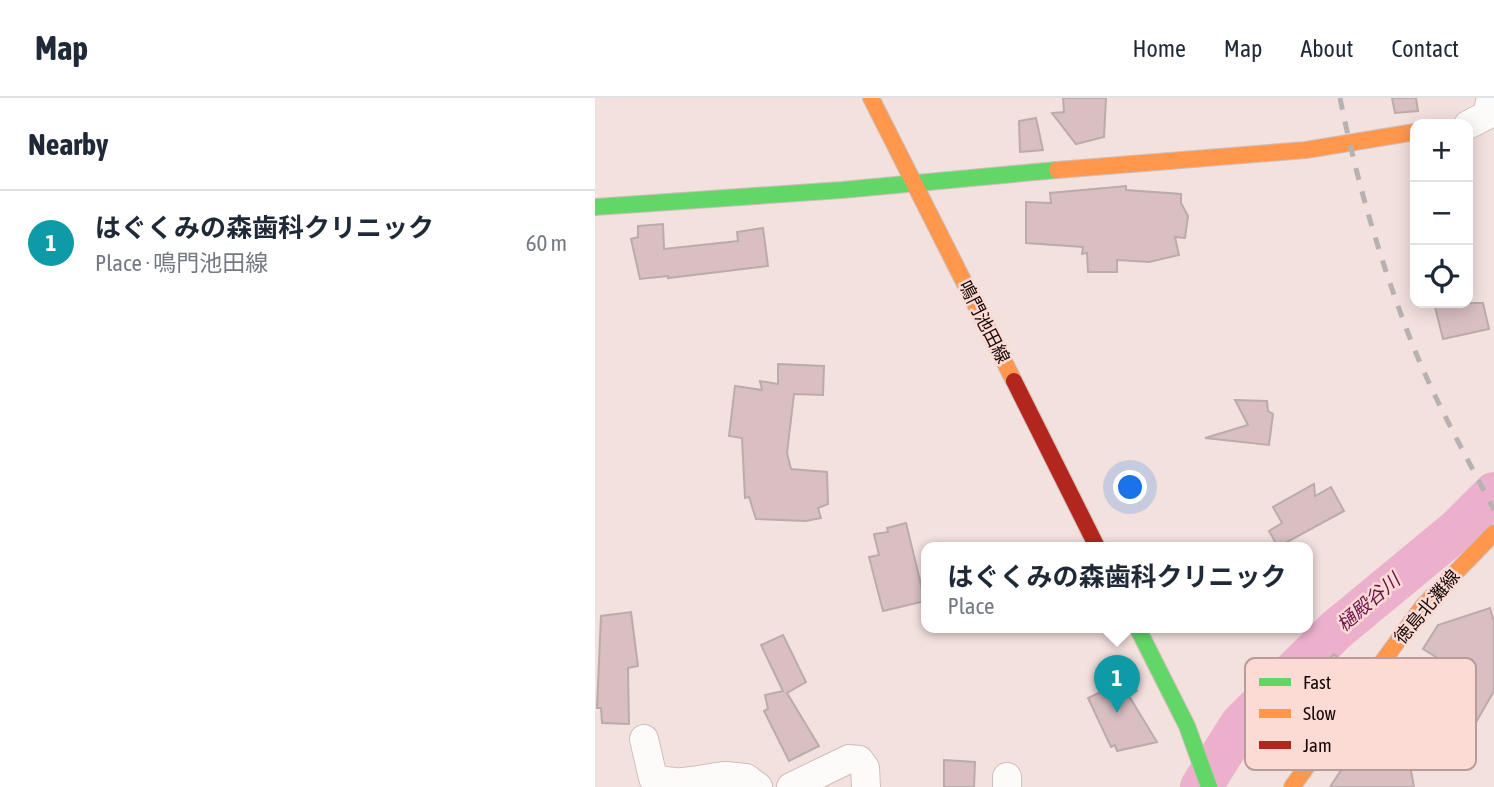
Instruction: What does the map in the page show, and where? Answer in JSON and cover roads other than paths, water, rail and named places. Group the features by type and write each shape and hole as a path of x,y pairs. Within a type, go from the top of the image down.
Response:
{"main road":[{"name":"鳴門池田線","path":"871,98 1094,542"},
{"path":"595,207 914,184 1306,150 1410,133"},
{"name":"徳島北灘線","path":"1385,658 1423,606 1494,533"},
{"path":"1140,633 1187,726 1209,787"},
{"name":"徳島北灘線","path":"1292,787 1304,770"}],"street":[{"path":"1473,123 1487,116 1491,98"},
{"path":"644,739 653,778 666,785 678,787 746,778 758,787"},
{"path":"791,787 849,758 859,760 865,768 866,787"}],"waterway":[{"name":"樋殿谷川","path":"1308,658 1336,630 1457,530 1494,493"},
{"name":"樋殿谷川","path":"1201,787 1245,720"}],"railway":[{"path":"1340,98 1369,217 1408,333 1437,401 1494,510"}],"place":[{"name":"はぐくみの森歯科クリニック","path":"1117,713"}]}
